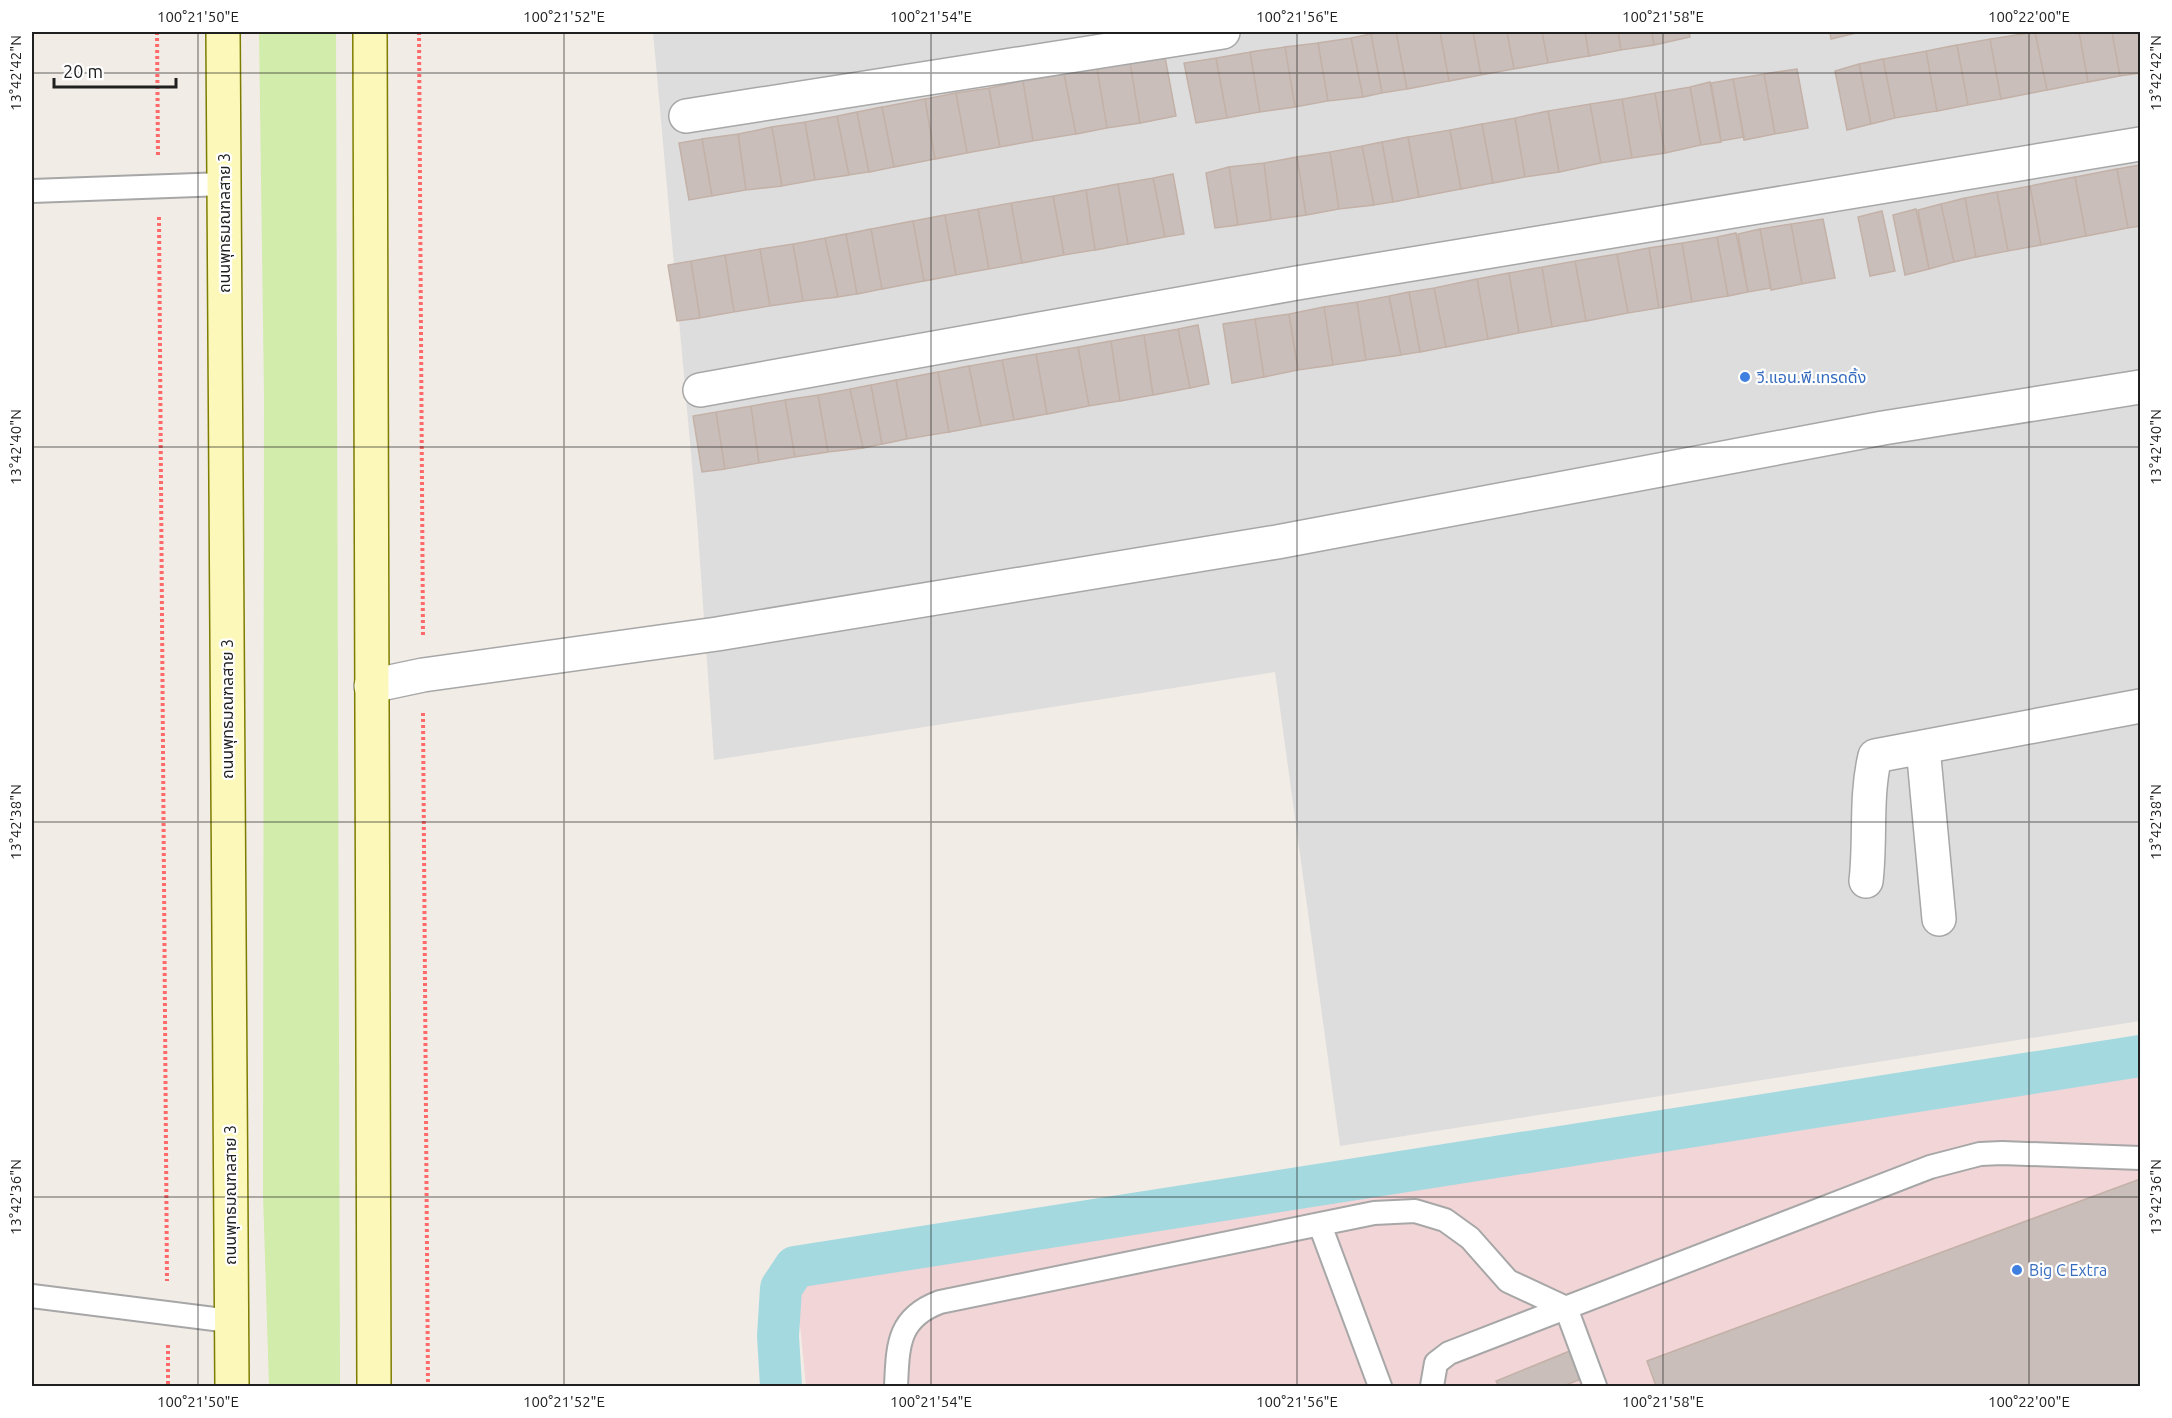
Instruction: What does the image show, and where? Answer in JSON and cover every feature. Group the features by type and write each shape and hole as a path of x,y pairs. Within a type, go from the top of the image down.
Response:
{"main road":[{"name":"ถนนพุทธมณฑลสาย 3","path":"223,32 232,1386"},
{"path":"370,32 374,1386"}],"street":[{"path":"686,116 1223,32"},
{"path":"700,390 1297,284 2140,144"},
{"path":"371,686 423,675 717,634 1277,542 1872,430 2140,387"},
{"path":"1866,881 1869,853 1868,783 1875,756 2140,705"},
{"path":"1923,747 1939,919"}],"lane":[{"path":"32,191 224,184"},
{"path":"1432,1386 1436,1363 1449,1353 1956,1159 2002,1153 2140,1158"},
{"path":"896,1386 899,1344 904,1329 917,1314 928,1306 1400,1210 1445,1220 1470,1238 1508,1281 1566,1308 1595,1386"},
{"path":"1320,1225 1380,1386"},
{"path":"32,1296 230,1321"}],"path":[{"path":"157,32 168,1386"}],"shaded area":[{"path":"653,32 2140,32 2140,1021 1340,1146 1275,672 714,760 697,520"},
{"path":"2140,1053 2140,1386 806,1386 796,1284 1380,1164"}],"green space":[{"path":"259,32 336,32 340,1386 269,1386 263,1194 264,396"}],"building":[{"path":"1396,32 1407,89 1382,93 1371,34"},
{"path":"1396,32 1440,32 1449,81 1407,89"},
{"path":"1440,32 1473,32 1481,75 1449,81"},
{"path":"1473,32 1507,32 1514,69 1481,75"},
{"path":"1507,32 1542,32 1548,63 1514,69"},
{"path":"1542,32 1585,32 1589,56 1548,63"},
{"path":"1585,32 1618,32 1621,50 1589,56"},
{"path":"1618,32 1652,32 1654,45 1621,50"},
{"path":"1652,32 1689,32 1690,37 1654,45"},
{"path":"1830,32 1855,32 1856,33 1831,39"},
{"path":"2035,32 2047,90 2001,99 1990,39"},
{"path":"2035,32 2079,32 2088,82 2047,90"},
{"path":"2079,32 2112,32 2120,76 2088,82"},
{"path":"2112,32 2140,32 2140,73 2120,76"},
{"path":"1371,34 1382,93 1363,97 1351,38"},
{"path":"1351,38 1363,97 1328,101 1318,43"},
{"path":"1990,39 2001,99 1968,105 1957,45"},
{"path":"1318,43 1328,101 1295,107 1285,47"},
{"path":"1957,45 1968,105 1937,111 1926,51"},
{"path":"1285,47 1295,107 1260,112 1250,52"},
{"path":"1926,51 1937,111 1895,118 1883,59"},
{"path":"1250,52 1260,112 1227,118 1216,58"},
{"path":"1165,57 1176,116 1140,123 1130,63"},
{"path":"1216,58 1227,118 1196,123 1184,63"},
{"path":"1883,59 1895,118 1871,124 1859,64"},
{"path":"1130,63 1140,123 1107,128 1097,68"},
{"path":"1859,64 1871,124 1847,130 1835,71"},
{"path":"1097,68 1107,128 1076,134 1064,74"},
{"path":"1797,69 1808,128 1775,134 1764,74"},
{"path":"1064,74 1076,134 1033,141 1023,81"},
{"path":"1764,74 1775,134 1744,140 1733,79"},
{"path":"1733,79 1744,137 1721,141 1711,83"},
{"path":"1023,81 1033,141 1000,147 989,88"},
{"path":"1710,82 1721,142 1701,145 1690,87"},
{"path":"1690,87 1701,145 1665,153 1655,93"},
{"path":"989,88 1000,147 967,153 956,93"},
{"path":"956,93 967,153 935,159 925,99"},
{"path":"1655,93 1665,153 1632,158 1622,99"},
{"path":"925,99 935,159 894,167 882,107"},
{"path":"1622,99 1632,158 1601,163 1590,104"},
{"path":"1590,104 1601,163 1559,172 1548,111"},
{"path":"882,107 894,167 869,172 857,112"},
{"path":"1548,111 1559,172 1525,177 1515,118"},
{"path":"857,112 869,172 849,175 837,116"},
{"path":"837,116 849,175 815,180 805,122"},
{"path":"1515,118 1525,177 1493,183 1482,124"},
{"path":"805,122 815,180 782,186 772,127"},
{"path":"1482,124 1493,183 1461,189 1450,130"},
{"path":"772,127 782,186 746,190 738,134"},
{"path":"1450,130 1461,189 1419,197 1408,137"},
{"path":"738,134 746,190 712,196 702,139"},
{"path":"1408,137 1419,197 1393,202 1382,142"},
{"path":"702,139 712,196 689,200 679,143"},
{"path":"1382,142 1393,202 1374,205 1362,146"},
{"path":"1362,146 1374,205 1339,209 1330,152"},
{"path":"1330,152 1339,209 1306,215 1297,157"},
{"path":"1297,157 1306,215 1271,220 1264,163"},
{"path":"1264,163 1271,220 1238,225 1229,167"},
{"path":"2140,165 2140,226 2128,228 2117,169"},
{"path":"1229,167 1238,225 1215,228 1206,173"},
{"path":"2117,169 2128,228 2086,236 2075,177"},
{"path":"1173,174 1184,234 1165,237 1153,178"},
{"path":"2075,177 2086,236 2041,245 2030,186"},
{"path":"1153,178 1165,237 1128,244 1118,184"},
{"path":"1118,184 1128,244 1095,250 1086,190"},
{"path":"2030,186 2041,245 2008,251 1997,192"},
{"path":"1086,190 1095,250 1064,255 1053,196"},
{"path":"1997,192 2008,251 1976,257 1965,198"},
{"path":"1053,196 1064,255 1022,263 1011,203"},
{"path":"1965,198 1976,257 1954,262 1941,204"},
{"path":"1011,203 1022,263 989,269 978,209"},
{"path":"1941,204 1954,262 1929,269 1918,210"},
{"path":"978,209 989,269 956,275 945,215"},
{"path":"1916,209 1929,269 1905,275 1893,215"},
{"path":"1882,211 1895,271 1870,276 1858,217"},
{"path":"945,215 956,275 924,281 913,221"},
{"path":"1823,219 1835,278 1802,284 1791,224"},
{"path":"913,221 924,281 882,289 871,229"},
{"path":"1791,224 1802,284 1771,290 1760,229"},
{"path":"871,229 882,289 857,294 846,234"},
{"path":"1760,229 1771,288 1748,292 1738,234"},
{"path":"1736,233 1748,292 1728,296 1717,237"},
{"path":"846,234 857,294 838,297 825,238"},
{"path":"1717,237 1728,296 1692,302 1682,243"},
{"path":"825,238 838,297 803,301 793,244"},
{"path":"1682,243 1692,302 1659,308 1649,248"},
{"path":"793,244 803,301 770,306 760,249"},
{"path":"1649,248 1659,308 1628,313 1617,254"},
{"path":"760,249 770,306 734,312 725,255"},
{"path":"1617,254 1628,313 1586,321 1575,261"},
{"path":"725,255 734,312 700,318 691,261"},
{"path":"691,261 700,318 677,321 668,265"},
{"path":"1575,261 1586,321 1552,327 1542,267"},
{"path":"1542,267 1552,327 1519,333 1509,273"},
{"path":"1509,273 1519,333 1488,339 1477,279"},
{"path":"1477,279 1488,339 1446,347 1434,288"},
{"path":"1434,288 1446,347 1420,352 1409,292"},
{"path":"1409,292 1420,352 1401,355 1389,296"},
{"path":"1389,296 1401,355 1366,360 1357,302"},
{"path":"1357,302 1366,360 1333,365 1324,307"},
{"path":"1324,307 1333,365 1298,370 1289,314"},
{"path":"1289,314 1298,370 1264,377 1255,319"},
{"path":"1255,319 1264,377 1232,383 1223,324"},
{"path":"1198,325 1209,384 1190,388 1178,329"},
{"path":"1178,329 1190,388 1153,395 1144,335"},
{"path":"1144,335 1153,395 1120,401 1111,341"},
{"path":"1111,341 1120,401 1089,406 1078,347"},
{"path":"1078,347 1089,406 1047,414 1036,354"},
{"path":"1036,354 1047,414 1014,420 1002,360"},
{"path":"1002,360 1014,420 981,426 969,366"},
{"path":"969,366 981,426 949,432 938,372"},
{"path":"938,372 949,432 907,439 896,380"},
{"path":"896,380 907,439 882,444 871,385"},
{"path":"871,385 882,444 863,448 850,389"},
{"path":"850,389 863,448 828,452 818,395"},
{"path":"818,395 828,452 795,457 785,400"},
{"path":"785,400 795,457 759,463 751,406"},
{"path":"751,406 759,463 725,469 716,412"},
{"path":"716,412 725,469 702,472 693,416"},
{"name":"Big C Extra","path":"2140,1179 2140,1386 1656,1386 1647,1361"},
{"path":"1577,1348 1589,1376 1563,1386 1499,1386 1496,1381"}],"waterway":[{"path":"781,1386 778,1336 781,1288 795,1267 2140,1056"}],"place":[{"name":"วี.แอน.พี.เทรดดิ้ง","path":"1745,377"},
{"name":"Big C Extra","path":"2017,1270"}]}
